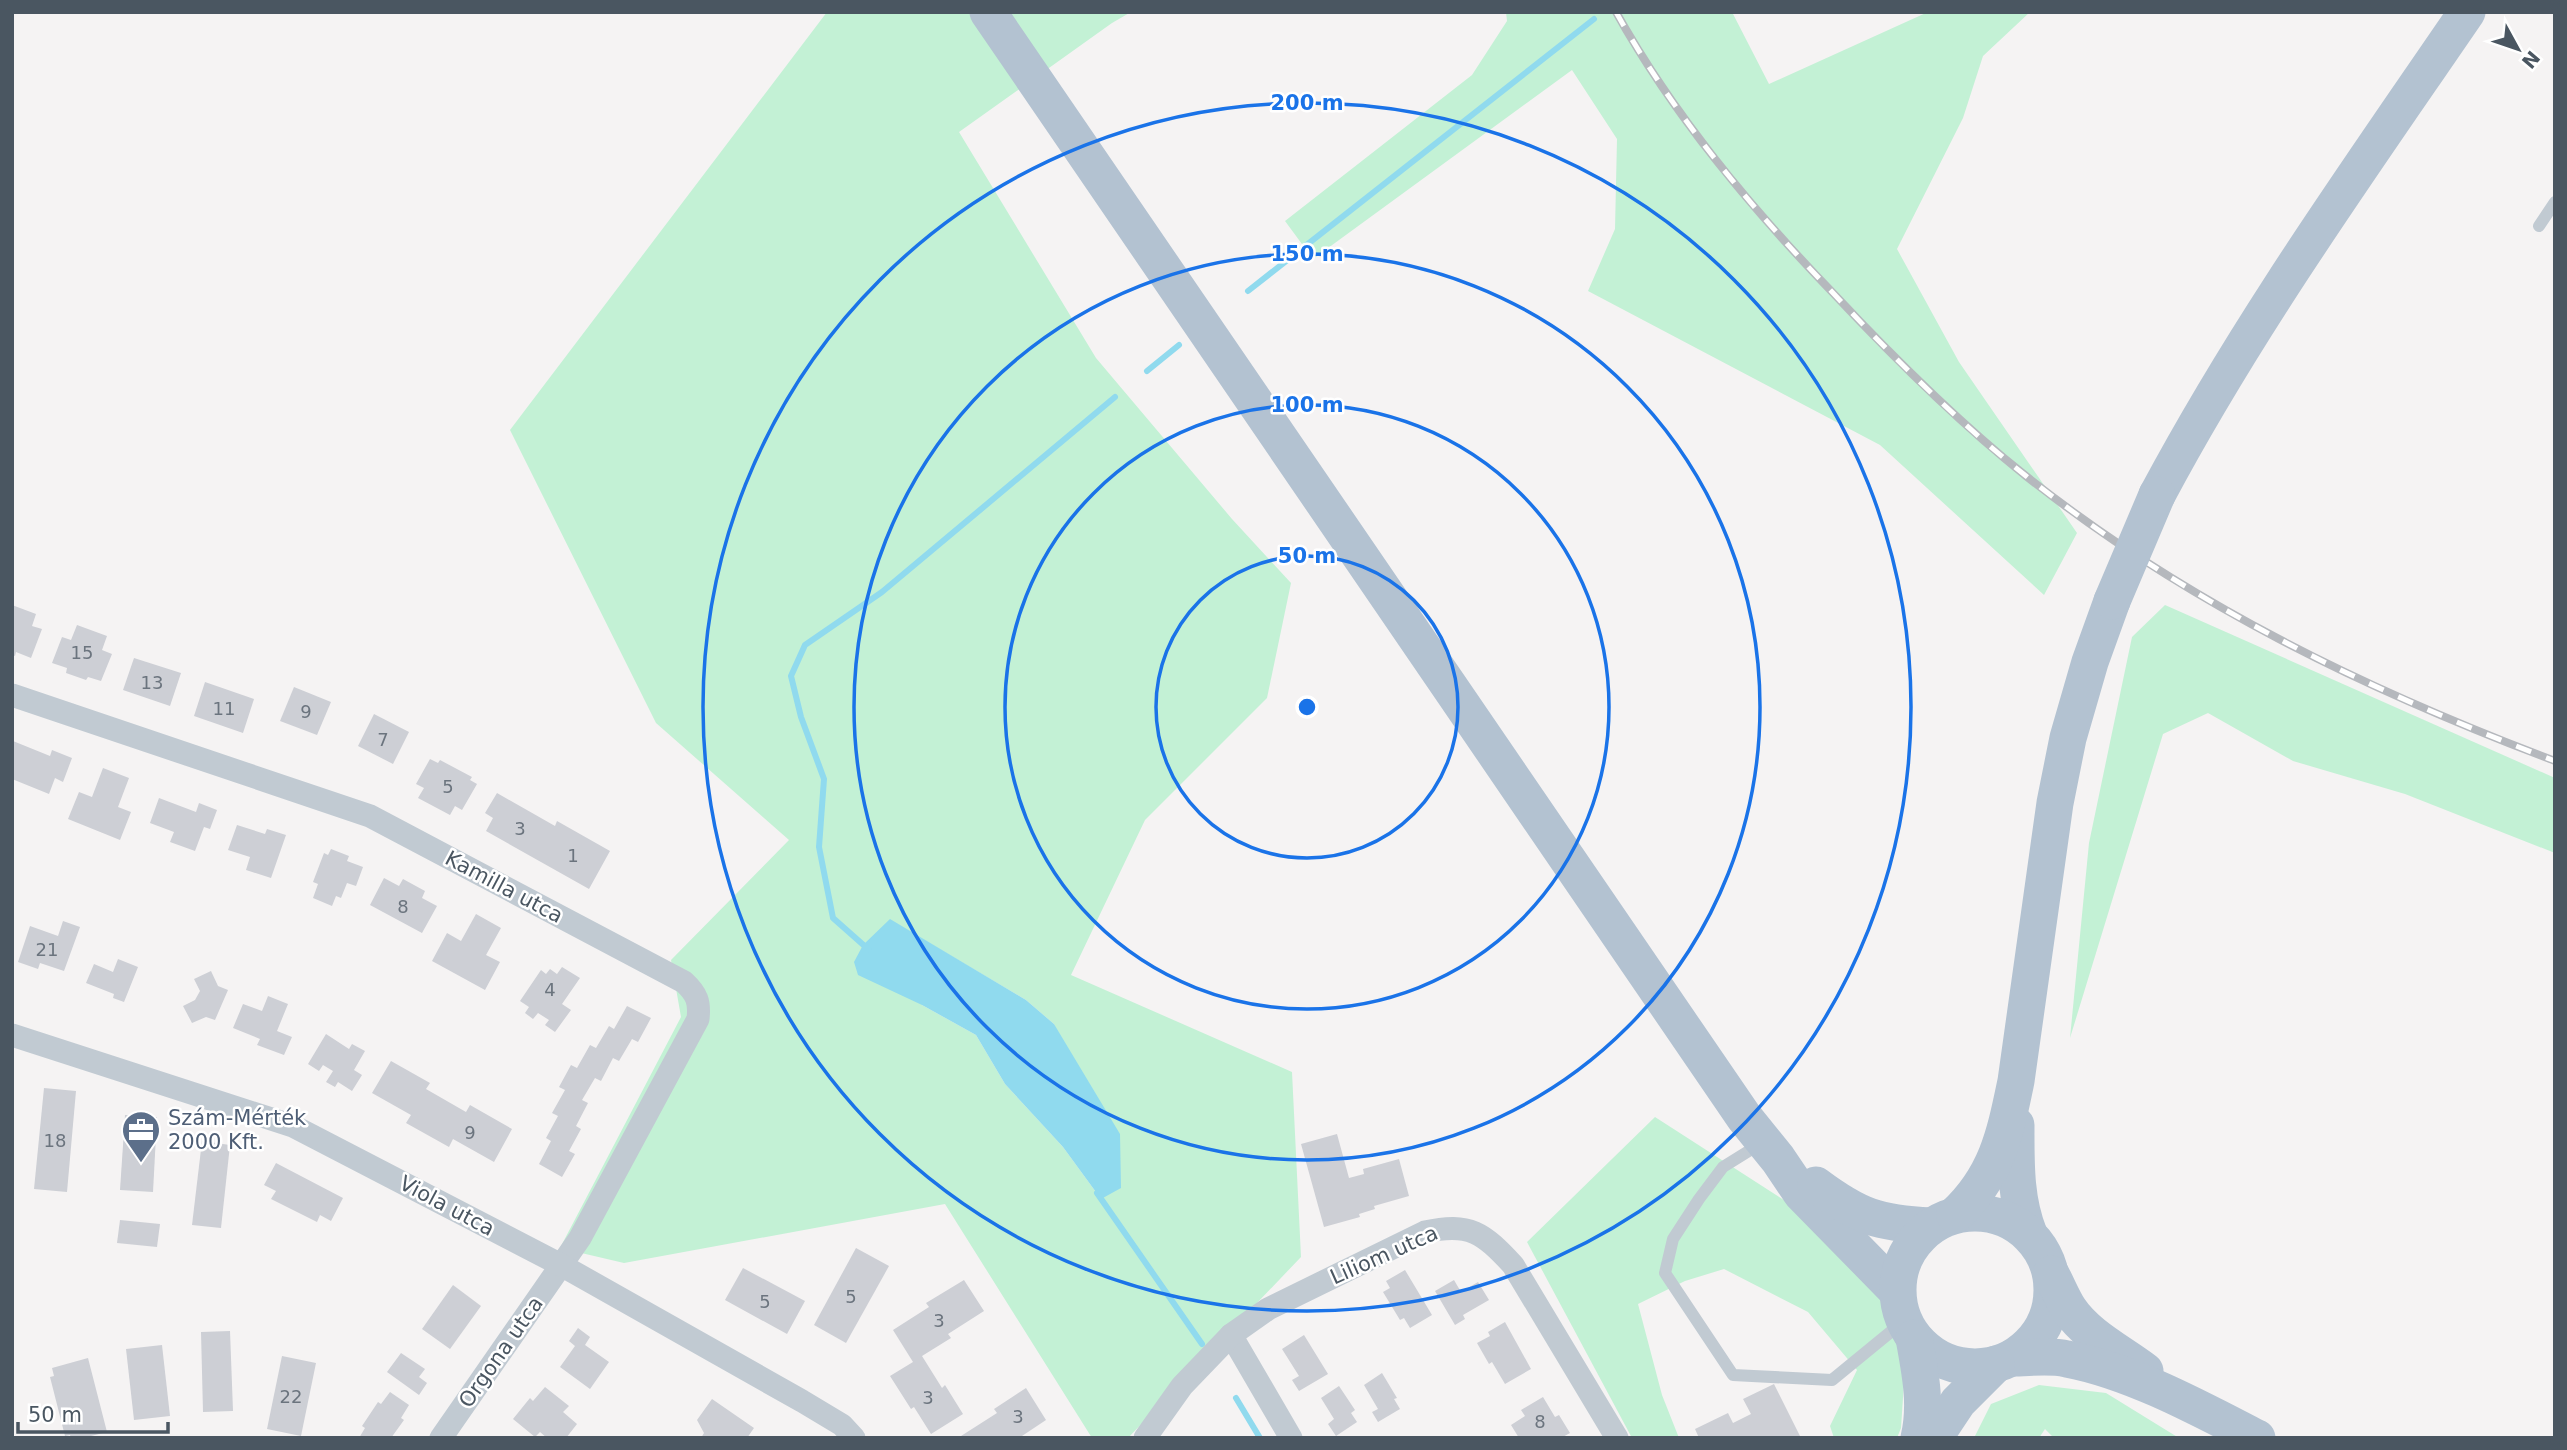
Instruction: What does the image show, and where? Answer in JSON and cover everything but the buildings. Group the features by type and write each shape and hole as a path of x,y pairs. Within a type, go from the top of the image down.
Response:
{"main road":[{"path":"988,12 1693,1045 1801,1193 1905,1317 1928,1352 1956,1365 1976,1367 2004,1361 2065,1358 2103,1369 2186,1401 2257,1438"},
{"path":"1919,1438 1923,1419 1923,1392 1898,1279 1906,1255 1921,1234 1972,1199 1983,1185 2007,1122 2016,1080 2068,738 2090,662 2112,601 2157,495 2190,433 2245,341 2468,12"},
{"path":"2016,1080 2018,1194 2020,1212 2029,1234 2043,1252 2069,1309 2080,1323 2186,1401"},
{"path":"1770,1150 1860,1214 1880,1222 1943,1221 1978,1212 2000,1216 2029,1234"},
{"path":"1934,1438 1958,1402 2004,1361 2030,1345 2043,1327 2052,1296 2051,1274"}],"street":[{"name":"Kamilla utca","path":"12,695 370,816 684,982 694,992 700,1005 698,1019 580,1238 561,1265"},
{"name":"Viola utca","path":"12,1035 293,1126 561,1265 802,1401 842,1425 854,1438"},
{"name":"Liliom utca","path":"1145,1438 1182,1387 1231,1335 1268,1309 1425,1232 1450,1226 1465,1229 1493,1244 1513,1265 1617,1438"},
{"name":"Orgona utca","path":"441,1438 561,1265"},
{"path":"1231,1335 1291,1438"}],"lane":[{"path":"2539,226 2555,202"},
{"path":"1770,1150 1723,1167 1673,1239 1665,1273 1733,1375 1832,1380 1905,1317"}],"green space":[{"path":"827,12 1131,12 959,132 1096,358 1232,519 1291,583 1267,698 1145,820 1071,975 1292,1072 1301,1257 1128,1438 1092,1438 945,1204 624,1263 560,1248 681,1017 671,960 789,840 656,723 510,430","holes":["890,920 1026,1000 1054,1024 1101,1199 1063,1147 1005,1084 976,1035 922,1005"]},
{"path":"1506,12 1732,12 1769,84 1928,12 2030,12 1983,56 1963,118 1897,249 1959,362 2077,533 2044,595 1880,445 1588,291 1615,229 1617,139 1572,70 1313,259 1285,221 1472,75 1507,21"},
{"path":"2165,605 2555,778 2555,853 2405,794 2293,761 2208,713 2163,734 2070,1038 2089,843 2132,637"},
{"path":"1655,1117 1790,1204 1884,1298 1905,1367 1901,1428 1897,1438 1834,1438 1830,1426 1857,1370 1808,1312 1724,1269 1685,1281 1638,1304 1662,1395 1679,1438 1632,1438 1527,1242"},
{"path":"2039,1385 2106,1393 2179,1438 2054,1438 2045,1429 2039,1438 1974,1438 1991,1404"}],"water":[{"path":"890,919 1026,1000 1054,1024 1120,1134 1121,1188 1101,1199 1063,1147 1005,1084 976,1035 922,1005 858,975 854,962 863,945"}],"waterway":[{"path":"1248,291 1594,19"},
{"path":"1147,371 1179,345"},
{"path":"868,949 833,918 819,847 824,779 801,717 791,676 805,645 882,592 1115,397"},
{"path":"1097,1193 1202,1344"},
{"path":"1236,1398 1260,1438"}],"railway":[{"path":"1616,12 1689,125 1773,229 1903,365 1975,433 2026,476 2149,564 2279,639 2415,704 2555,761"}],"place":[{"name":"Szám-Mérték 2000 Kft.","path":"141,1164"}]}
